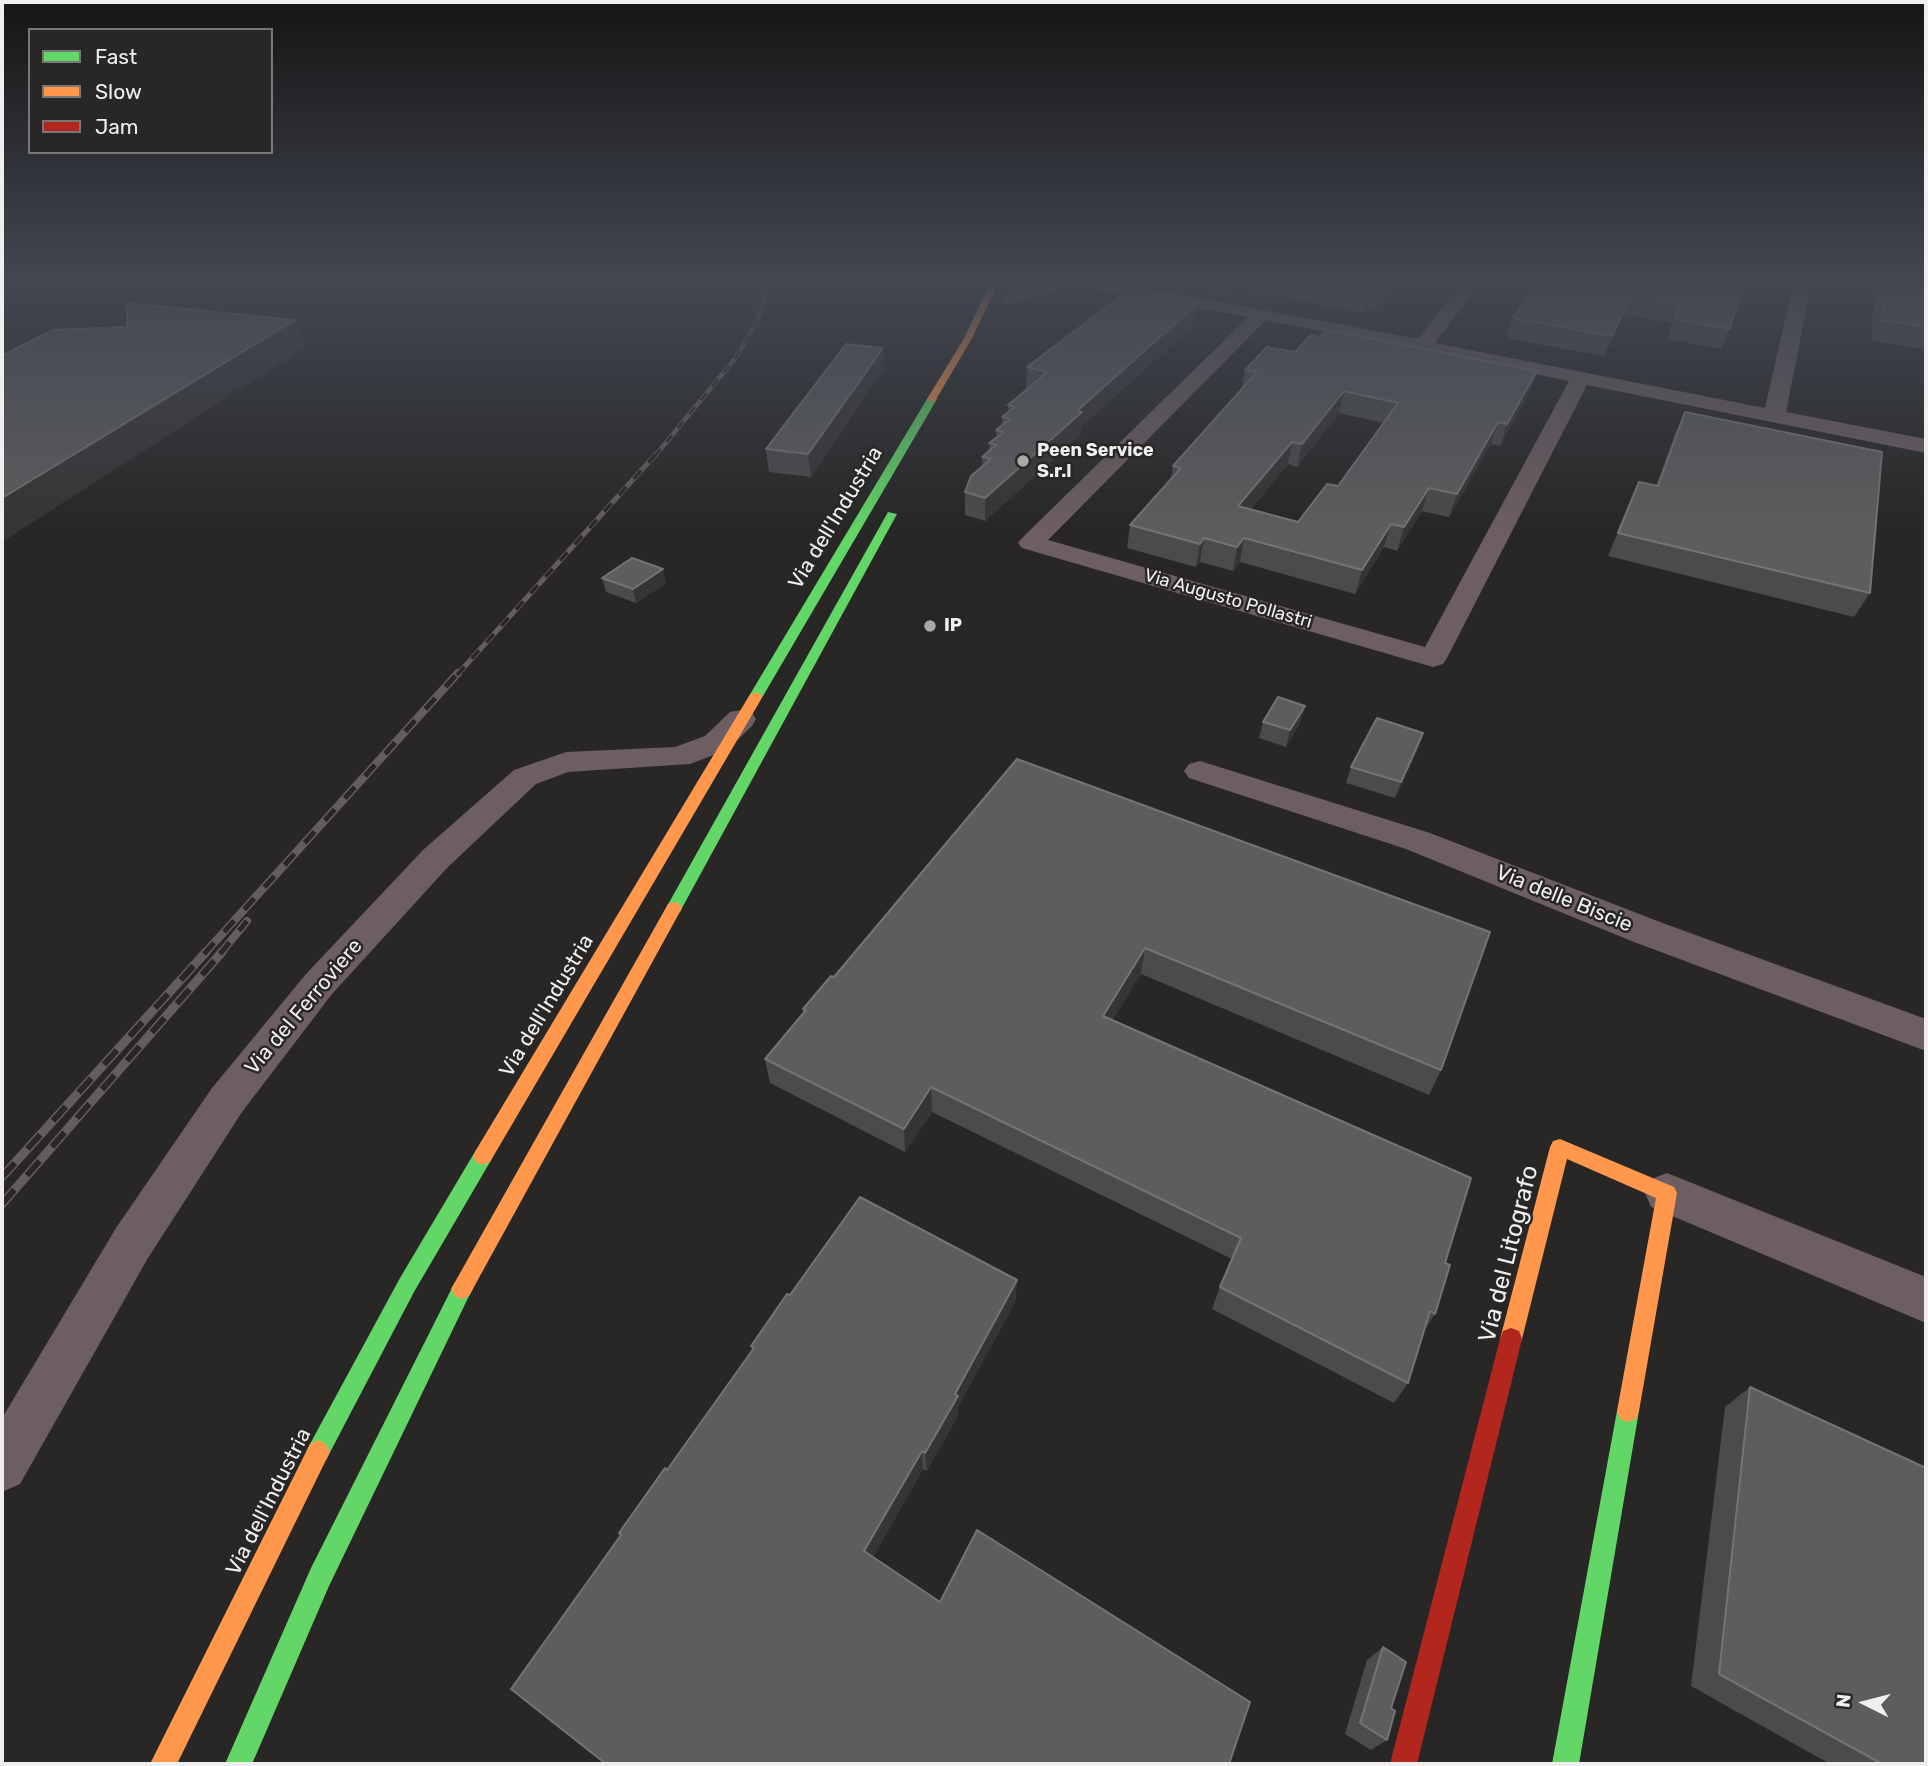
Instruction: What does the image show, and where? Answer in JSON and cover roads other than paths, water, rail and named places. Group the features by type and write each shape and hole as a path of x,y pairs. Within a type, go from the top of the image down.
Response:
{"main road":[{"name":"Via dell'Industria","path":"163,1764 285,1513 407,1285 951,366"},
{"path":"238,1764 325,1566 453,1305 899,503"},
{"name":"Via del Litografo","path":"1403,1764 1560,1147 1667,1193"},
{"path":"1565,1764 1667,1193"}],"street":[{"name":"Via Augusto Pollastri","path":"1209,366 1031,543 1433,658 1581,377"},
{"path":"1527,366 1926,446"},
{"path":"1774,416 1785,366"},
{"name":"Via del Ferroviere","path":"2,1466 132,1243 227,1100 319,984 435,859 499,799 525,777 540,770 566,762 679,757 716,743 741,719"},
{"name":"Via delle Biscie","path":"1200,771 1418,841 1647,932 1926,1035"},
{"path":"1667,1193 1926,1300"}],"railway":[{"path":"655,456 728,366"},
{"path":"457,675 656,454"},
{"path":"204,954 458,673"},
{"path":"220,954 247,921"},
{"path":"2,1177 206,952"},
{"path":"2,1204 222,952"}],"place":[{"name":"Peen Service S.r.l","path":"1023,461"},
{"name":"IP","path":"930,626"}]}
